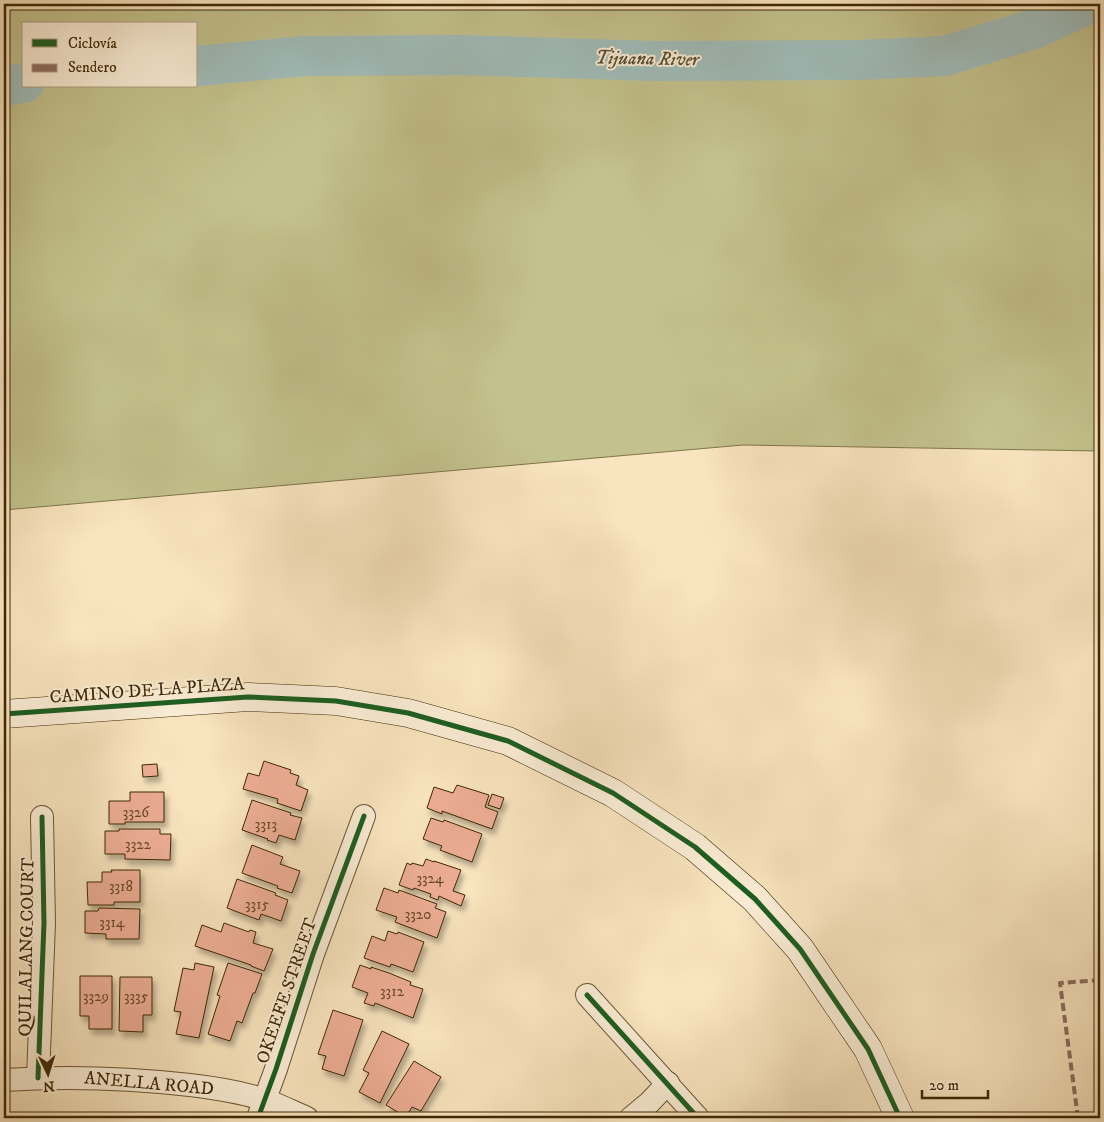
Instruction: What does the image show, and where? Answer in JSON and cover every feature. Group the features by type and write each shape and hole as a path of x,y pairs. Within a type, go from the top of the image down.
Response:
{"main road":[{"name":"CAMINO DE LA PLAZA","path":"4,714 248,697 336,701 408,713 508,741 613,793 695,848 755,899 800,949 868,1049 900,1118"}],"street":[{"name":"OKEEFE STREET","path":"261,1109 313,954 364,816"},
{"name":"QUILALANG COURT","path":"38,1078 44,923 42,817"},
{"path":"587,995 698,1118"},
{"name":"ANELLA ROAD","path":"4,1080 38,1078 142,1080 211,1088 261,1109 307,1118"},
{"path":"631,1118 668,1083"}],"shaded area":[{"path":"4,4 1100,4 1100,451 743,445 4,510"}],"building":[{"path":"264,761 291,770 290,773 299,776 296,785 308,790 301,811 277,803 278,799 243,789 248,773 259,776"},
{"path":"157,764 158,776 143,777 142,765"},
{"path":"457,785 489,795 485,807 498,812 492,829 442,811 442,814 427,808 434,787 453,793"},
{"path":"130,792 164,792 164,822 109,824 109,801 130,801"},
{"path":"492,794 504,798 500,809 488,805"},
{"path":"252,800 302,818 295,840 279,835 276,843 242,830"},
{"path":"431,818 443,822 444,820 482,834 472,862 440,850 442,846 423,839"},
{"path":"119,829 160,829 160,834 171,834 170,860 125,859 125,854 105,854 105,831 119,831"},
{"path":"252,845 283,857 280,864 300,871 292,893 242,873"},
{"path":"426,859 461,870 453,891 465,895 461,906 439,896 438,900 430,897 431,894 399,885 407,863 423,866"},
{"path":"111,870 140,870 140,902 88,905 87,882 102,882 102,872 112,872"},
{"path":"237,879 276,893 275,895 288,900 281,921 261,914 259,920 227,908"},
{"path":"384,888 398,893 399,890 437,904 435,908 446,912 437,938 395,922 397,917 376,910"},
{"path":"99,908 140,909 139,939 106,939 106,934 85,933 85,911 98,911"},
{"path":"224,923 249,932 250,930 256,932 253,943 273,949 264,971 195,946 202,925 221,932"},
{"path":"388,931 397,934 398,932 424,942 413,972 391,964 390,967 364,958 372,936 385,941"},
{"path":"195,963 214,967 199,1038 176,1034 181,1012 174,1011 183,968 194,970"},
{"path":"228,963 262,974 242,1023 237,1021 230,1041 208,1034 220,996 217,995"},
{"path":"360,965 389,973 411,982 410,985 423,989 413,1018 375,1003 374,1006 364,1003 368,993 352,987"},
{"path":"80,976 112,976 112,1029 89,1029 89,1016 80,1016"},
{"path":"120,977 152,977 152,1015 143,1015 143,1032 119,1031"},
{"path":"333,1010 363,1020 344,1076 322,1069 326,1056 318,1054"},
{"path":"382,1031 409,1044 380,1103 359,1092 369,1073 363,1070"},
{"path":"414,1061 441,1077 421,1111 412,1107 406,1117 386,1105"}],"waterway":[{"name":"Tijuana River","path":"198,66 306,56 463,55 656,61 859,60 944,56 1034,29 1089,4"},
{"name":"Tijuana River","path":"4,86 22,83"}],"marked path":[{"path":"1078,1118 1060,983 1100,980"}],"cycle path":[{"path":"4,714 248,697 336,701 408,713 508,741 613,793 695,847 755,899 800,949 868,1049 900,1118"},
{"path":"258,1118 313,954 364,816"},
{"path":"38,1078 44,923 42,817"},
{"path":"587,995 698,1118"}]}
